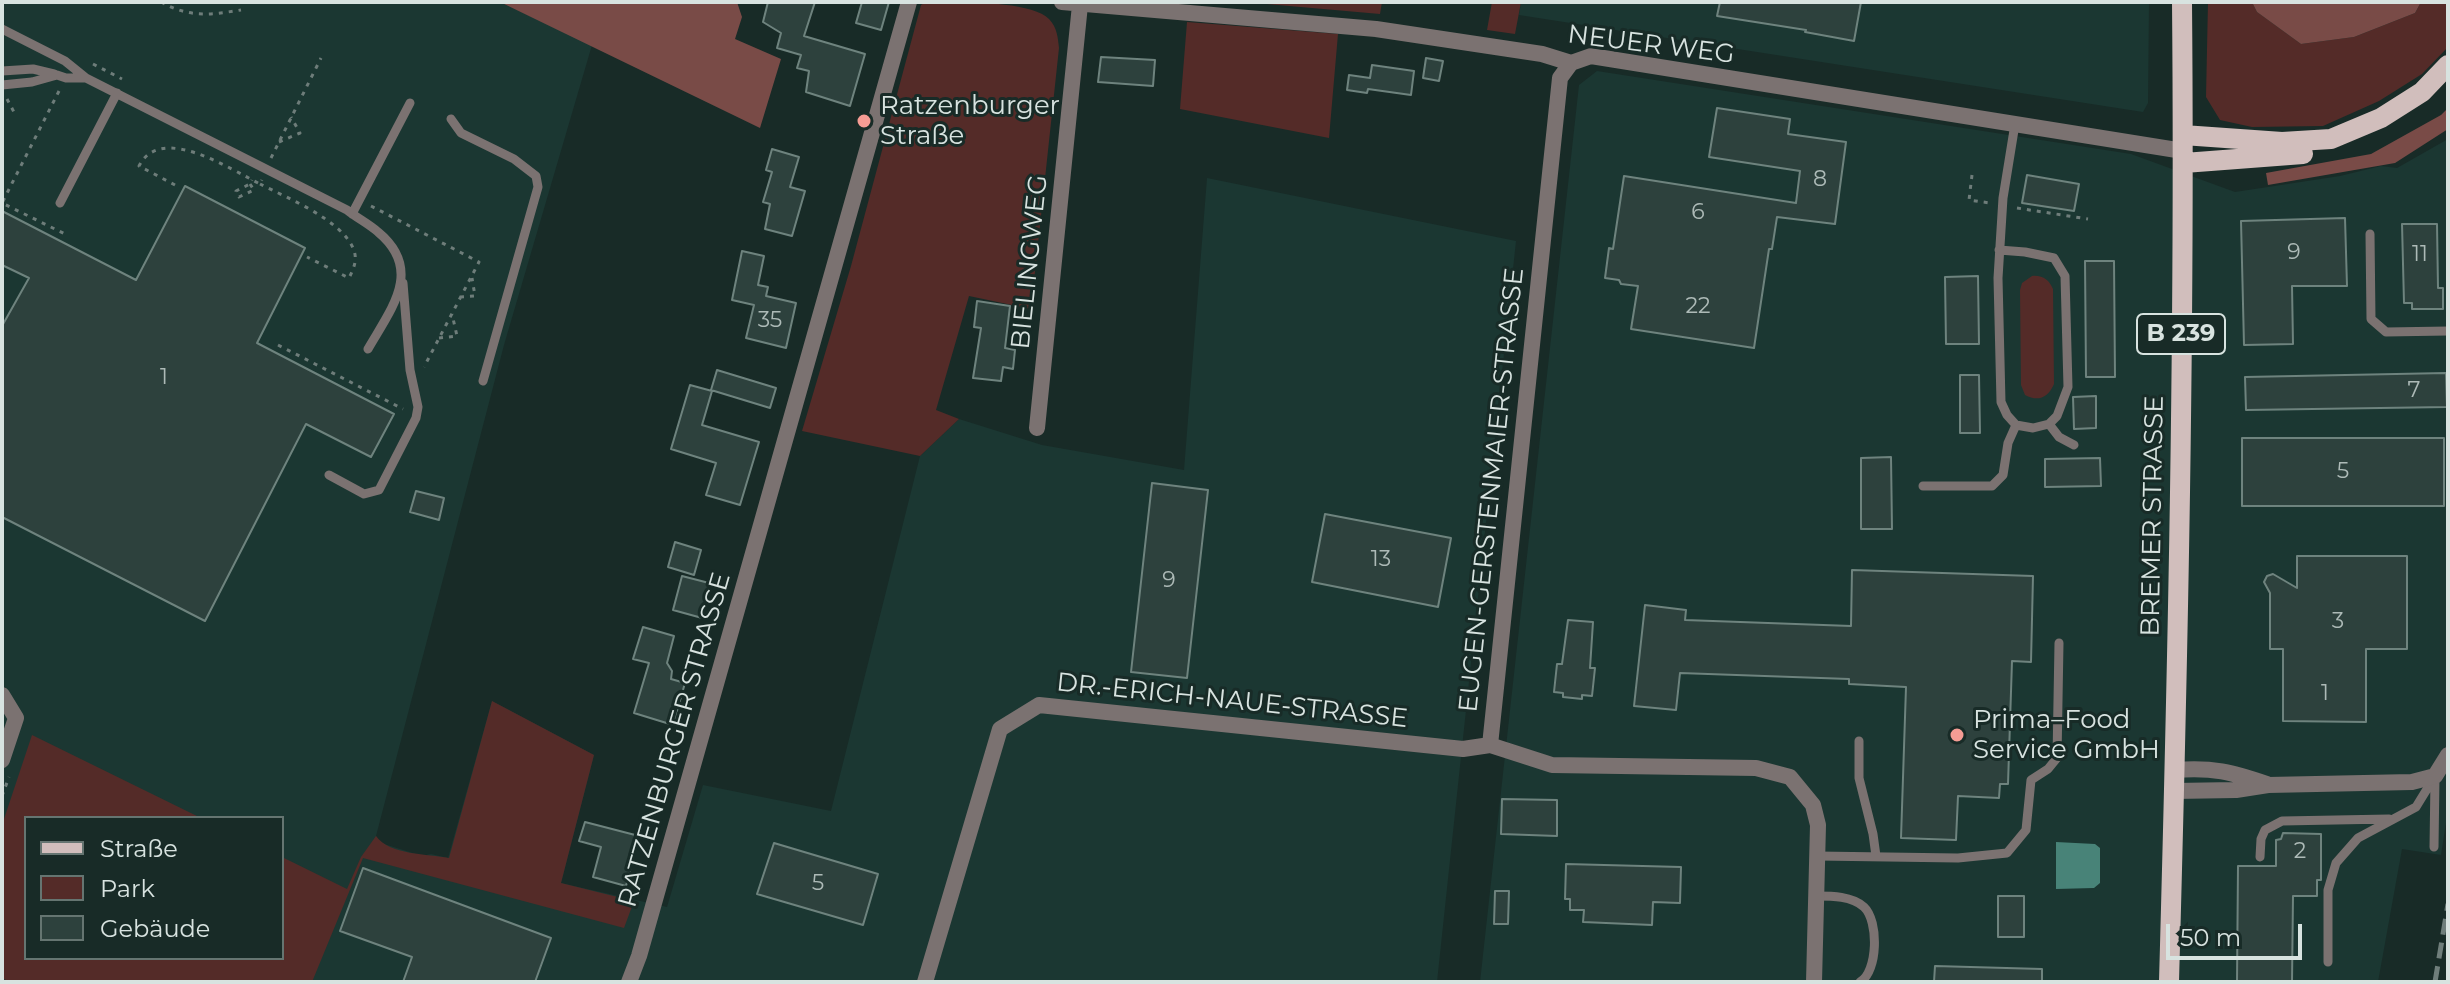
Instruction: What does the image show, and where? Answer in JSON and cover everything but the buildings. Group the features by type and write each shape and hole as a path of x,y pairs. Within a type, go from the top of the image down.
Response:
{"main road":[{"name":"BREMER STRASSE","path":"2169,982 2175,770 2182,2"},
{"path":"2183,150 2331,139 2381,118 2422,92 2448,65"},
{"path":"2183,150 2332,151 2388,130 2431,101 2448,83"}],"street":[{"name":"RATZENBURGER STRASSE","path":"629,982 639,956 909,2"},
{"name":"NEUER WEG","path":"1062,2 1376,29 1542,54 1571,63 1591,56 2183,150"},
{"name":"BIELINGWEG","path":"1037,428 1080,5"},
{"name":"EUGEN-GERSTENMAIER-STRASSE","path":"1571,63 1560,78 1490,745 1552,765 1756,768 1790,777 1813,805 1818,825 1814,982"},
{"path":"2,695 16,718 2,760"},
{"name":"DR.-ERICH-NAUE-STRASSE","path":"925,982 1000,729 1039,705 1463,749 1490,745"},
{"path":"2174,791 2236,790 2268,785 2412,782 2435,776 2448,755"},
{"path":"2175,770 2207,768 2238,774 2268,785"}],"lane":[{"path":"2,29 72,65 86,78 352,214 379,233 398,253 403,276 413,389 418,407 416,418 379,490 364,494 329,475"},
{"path":"2,71 33,69 86,78"},
{"path":"4,89 61,76"},
{"path":"60,203 117,93"},
{"path":"352,214 410,103"},
{"path":"451,119 461,133 514,159 536,176 538,187 483,381"},
{"path":"1999,250 2054,258 2065,276 2068,387 2057,416 2049,424 2033,428 2016,425 2001,402 1999,250 2002,205 2015,124"},
{"path":"2370,234 2371,319 2386,332 2448,331"},
{"path":"368,349 395,300 403,276"},
{"path":"2049,424 2059,437 2074,445"},
{"path":"1923,486 1992,486 2003,475 2008,443 2016,425"},
{"path":"1817,856 1958,858 2007,853 2026,830 2031,780 2048,769 2057,758 2059,643"},
{"path":"1859,741 1859,778 1876,856"},
{"path":"2328,962 2328,890 2336,863 2358,838 2416,807 2435,776"},
{"path":"2434,847 2435,776"},
{"path":"2260,857 2265,830 2282,821 2393,818"},
{"path":"1816,896 1847,899 1862,904 1871,914 1874,965 1865,980 1860,982"}],"path":[{"path":"161,2 194,15 241,10"},
{"path":"72,65 76,58 81,58 122,79"},
{"path":"61,76 2,203 67,235"},
{"path":"4,89 15,114"},
{"path":"279,142 300,133 291,117"},
{"path":"1972,175 1969,200 2088,219"},
{"path":"260,184 330,222 353,247 355,265 349,278 307,257"},
{"path":"278,345 403,409 479,262 360,200"},
{"path":"460,297 475,296 471,276"},
{"path":"439,338 457,336 452,314"}],"shaded area":[{"path":"2,2 500,2 592,45 504,345 376,836 381,843 422,856 431,854 448,858 492,701 594,755 561,883 667,907 703,785 831,811 920,456 959,419 1042,445 1184,470 1207,178 1516,241 1437,982 2,982"},
{"path":"500,2 737,2 742,17 735,39 781,59 760,128"},
{"path":"1521,2 2149,2 2148,103 2143,112 1519,15"},
{"path":"2252,2 2421,2 2415,13 2354,37 2301,44 2257,12"},
{"path":"1597,71 2131,154 2235,192 2340,176 2381,166 2397,168 2448,139 2448,810 2441,855 2402,849 2378,982 1480,982 1579,85"},
{"path":"2448,108 2448,129 2395,163 2268,185 2266,173 2371,154 2441,115"},
{"path":"2056,842 2095,844 2100,848 2100,883 2094,888 2056,889"}],"green space":[{"path":"926,2 991,3 1026,8 1049,19 1058,37 1059,48 1031,309 969,296 936,410 959,419 920,456 802,431 851,266 921,5"},
{"path":"1244,2 1382,2 1380,14"},
{"path":"1492,2 1521,2 1515,34 1487,30"},
{"path":"2208,2 2252,2 2257,12 2301,44 2354,37 2415,13 2421,2 2448,2 2448,47 2422,74 2379,101 2323,126 2252,127 2220,120 2206,97"},
{"path":"1187,22 1338,34 1329,138 1180,109"},
{"path":"2032,276 2045,279 2053,289 2054,384 2046,395 2038,398 2025,395 2021,385 2020,290 2022,283"},
{"path":"492,701 594,755 561,883 634,901 624,928 363,858 312,982 10,982 2,978 2,825 32,735 197,816 24,816 24,960 284,960 284,858 347,889 361,857 376,836 390,847 449,858"}],"railway":[{"path":"2435,982 2448,904"}],"place":[{"name":"Ratzenburger Straße","path":"864,121"},
{"name":"Prima–Food Service GmbH","path":"1957,735"}]}
